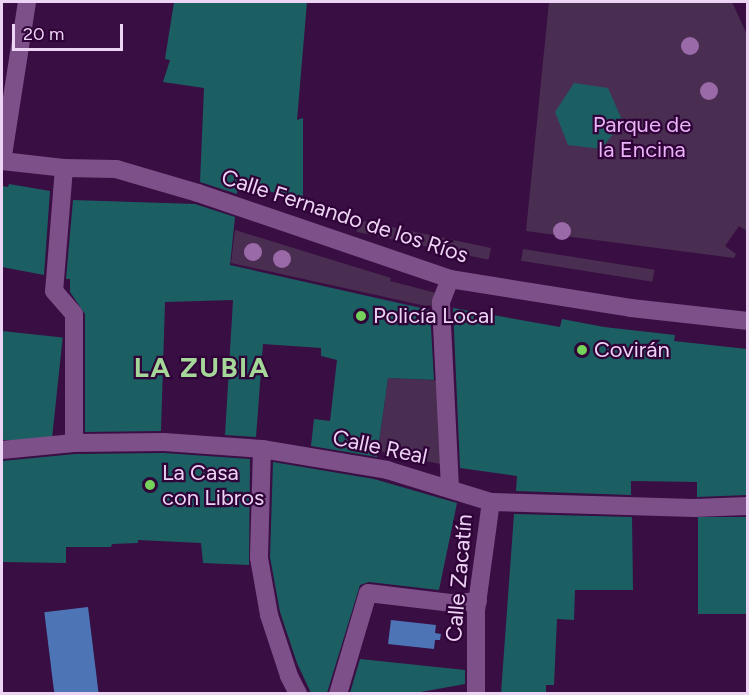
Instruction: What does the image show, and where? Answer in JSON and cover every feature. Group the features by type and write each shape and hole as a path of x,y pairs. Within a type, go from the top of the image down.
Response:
{"street":[{"path":"2,161 27,2"},
{"name":"Calle Fernando de los Ríos","path":"2,161 64,168 116,169 198,193 450,279 631,309 747,321"},
{"path":"64,168 54,291 74,314 74,443"},
{"path":"450,279 441,302 450,488"},
{"name":"Calle Real","path":"2,450 74,443 164,442 262,449 387,470 491,502 694,508 747,506"},
{"path":"262,449 260,558 269,615 289,676 298,693"},
{"name":"Calle Zacatín","path":"476,693 478,601 491,502"},
{"path":"338,693 368,593 452,603 478,601"}],"green space":[{"name":"Parque de la Encina","path":"549,2 732,2 748,37 747,231 739,226 725,246 736,254 734,258 526,231"},
{"path":"359,220 491,248 489,260 357,232"},
{"path":"235,230 391,278 390,281 444,295 444,310 231,263"},
{"path":"523,249 654,270 652,282 521,261"},
{"path":"388,378 445,381 445,465 378,451"}],"water":[{"path":"88,607 99,693 54,694 44,612"},
{"path":"391,620 436,625 435,633 441,634 440,640 435,640 434,649 388,644"}],"building":[{"path":"174,2 307,2 297,120 303,118 303,202 238,181 237,194 200,182 204,88 163,82 170,60 165,59"},
{"path":"574,83 608,88 623,122 601,149 568,145 555,112"},
{"path":"9,184 50,191 44,275 2,267 2,186 8,187"},
{"path":"73,200 195,204 235,217 230,265 430,310 434,380 388,378 377,457 311,446 314,419 330,421 337,360 321,356 321,348 263,344 256,437 225,435 233,300 165,302 161,431 85,432 85,314 70,292 70,279 66,279"},
{"path":"453,308 560,327 562,319 604,327 675,335 674,341 747,349 747,495 697,497 697,482 631,481 631,495 516,491 517,476 460,468"},
{"path":"2,331 63,337 51,445 2,440"},
{"path":"164,453 250,459 249,565 203,563 201,543 138,540 138,543 112,544 111,547 66,547 66,563 2,562 2,461 75,454"},
{"path":"273,462 374,479 457,503 439,590 369,582 360,585 327,693 311,693 297,663 280,612 270,557"},
{"path":"514,514 632,517 633,590 575,590 574,620 557,619 554,685 546,685 546,693 501,693"},
{"path":"698,517 747,517 747,614 698,614"},
{"path":"360,659 465,670 465,684 415,693 350,693"}],"place":[{"name":"Policía Local","path":"361,316"},
{"name":"Covirán","path":"582,350"},
{"name":"La Casa con Libros","path":"150,485"}],"district":[{"name":"LA ZUBIA","path":"202,367"}]}
